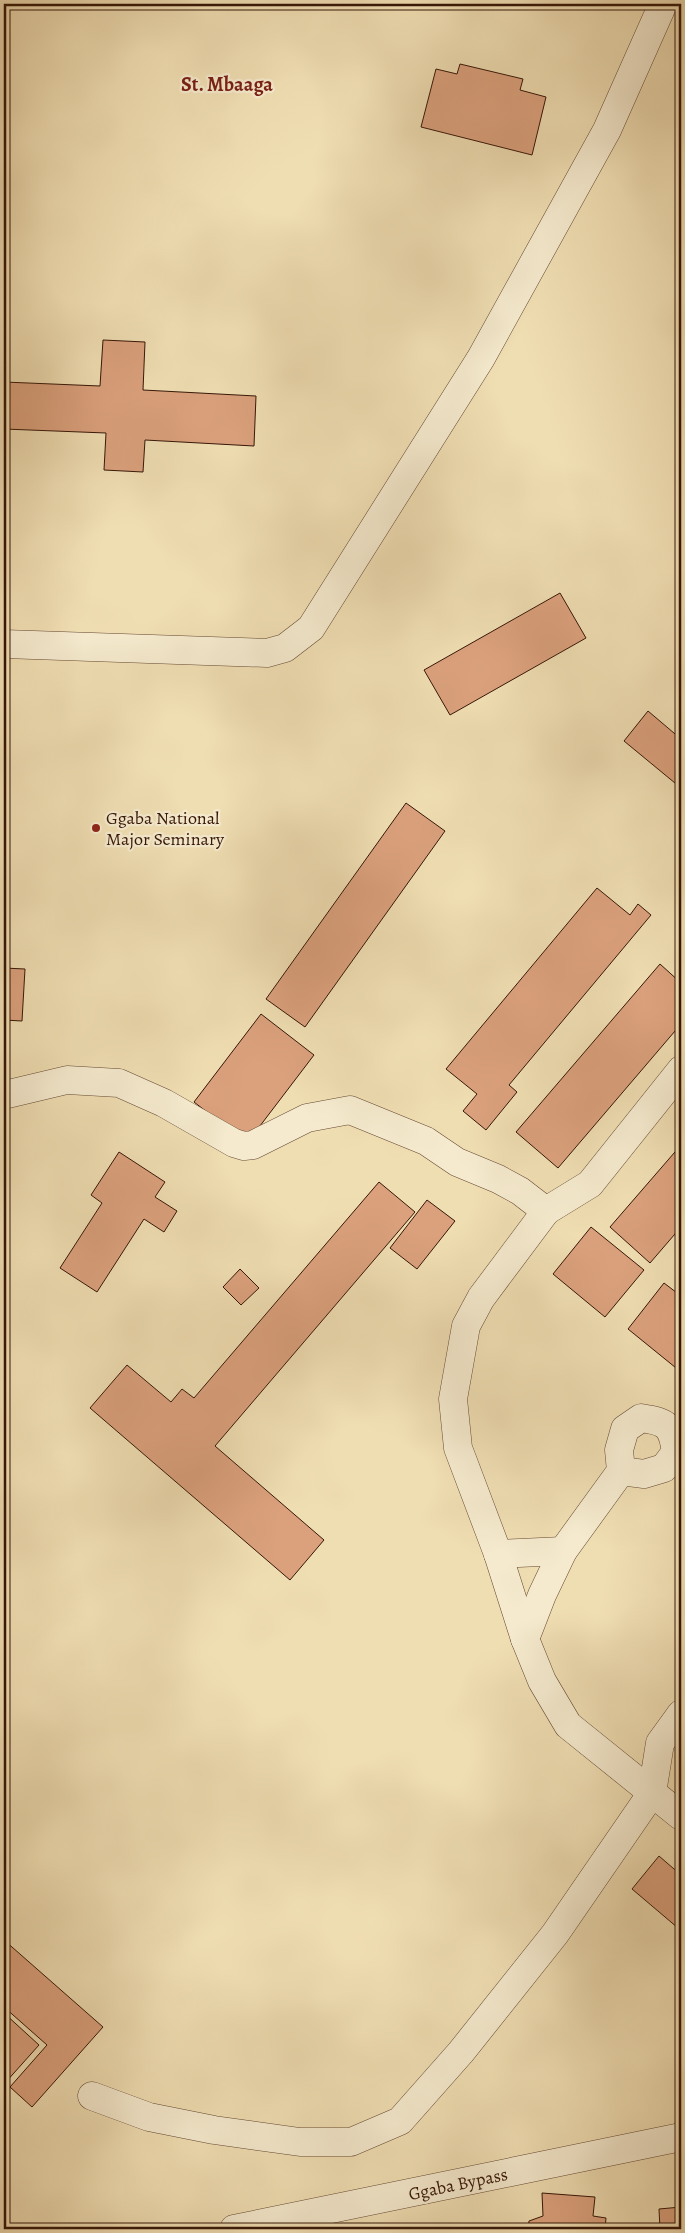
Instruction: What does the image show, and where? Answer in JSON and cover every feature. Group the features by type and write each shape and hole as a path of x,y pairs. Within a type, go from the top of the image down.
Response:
{"street":[{"path":"4,644 267,653 285,648 311,628 481,358 606,130 663,4"},
{"path":"681,1070 590,1184 546,1211 481,1298 466,1326 458,1363 454,1399 458,1448 498,1554 525,1639 542,1681 568,1725 681,1816"},
{"path":"4,1095 67,1080 119,1083 164,1102 234,1143 244,1146 260,1142 308,1118 350,1110 426,1141 457,1162 498,1179 520,1191 546,1211"},
{"path":"525,1639 542,1595 563,1551 621,1471"},
{"path":"498,1554 563,1551"},
{"path":"92,2096 149,2117 300,2142 351,2142 400,2122 461,2052 555,1934 652,1793 660,1743 681,1714"},
{"name":"Ggaba Bypass","path":"243,2229 681,2137"}],"building":[{"path":"460,64 523,79 520,90 546,97 532,155 421,127 436,69 457,74"},
{"path":"103,340 145,342 143,390 256,396 254,446 145,440 143,472 104,470 106,433 4,429 4,382 100,386"},
{"path":"560,593 586,638 450,715 424,670"},
{"path":"648,711 681,739 681,788 624,741"},
{"path":"406,803 445,831 305,1027 266,999"},
{"path":"597,888 630,915 638,904 651,915 509,1085 517,1092 486,1130 463,1111 477,1094 446,1069"},
{"path":"660,964 681,983 681,1024 558,1168 516,1132"},
{"path":"4,968 25,969 22,1021 4,1020"},
{"path":"261,1014 314,1055 247,1143 194,1102"},
{"path":"681,1145 681,1227 650,1263 610,1227"},
{"path":"119,1152 165,1182 155,1197 177,1211 164,1232 144,1219 97,1292 60,1268 102,1203 91,1195"},
{"path":"379,1182 415,1212 215,1446 324,1540 290,1580 90,1408 127,1365 171,1402 182,1389 194,1398"},
{"path":"427,1200 455,1221 417,1269 390,1248"},
{"path":"591,1227 644,1270 605,1317 553,1274"},
{"path":"240,1269 259,1288 241,1305 223,1287"},
{"path":"664,1283 681,1296 681,1372 628,1329"},
{"path":"659,1856 681,1875 681,1924 678,1928 632,1889"},
{"path":"4,1940 103,2027 32,2107 10,2087 47,2045 4,2007"},
{"path":"4,2013 39,2045 5,2083 4,2082"},
{"path":"542,2193 595,2197 593,2216 606,2218 605,2229 528,2229 529,2221 543,2216"},
{"path":"681,2207 681,2229 660,2229 659,2209"}],"place":[{"name":"Ggaba National Major Seminary","path":"96,828"}],"district":[{"name":"St. Mbaaga","path":"227,84"}]}
